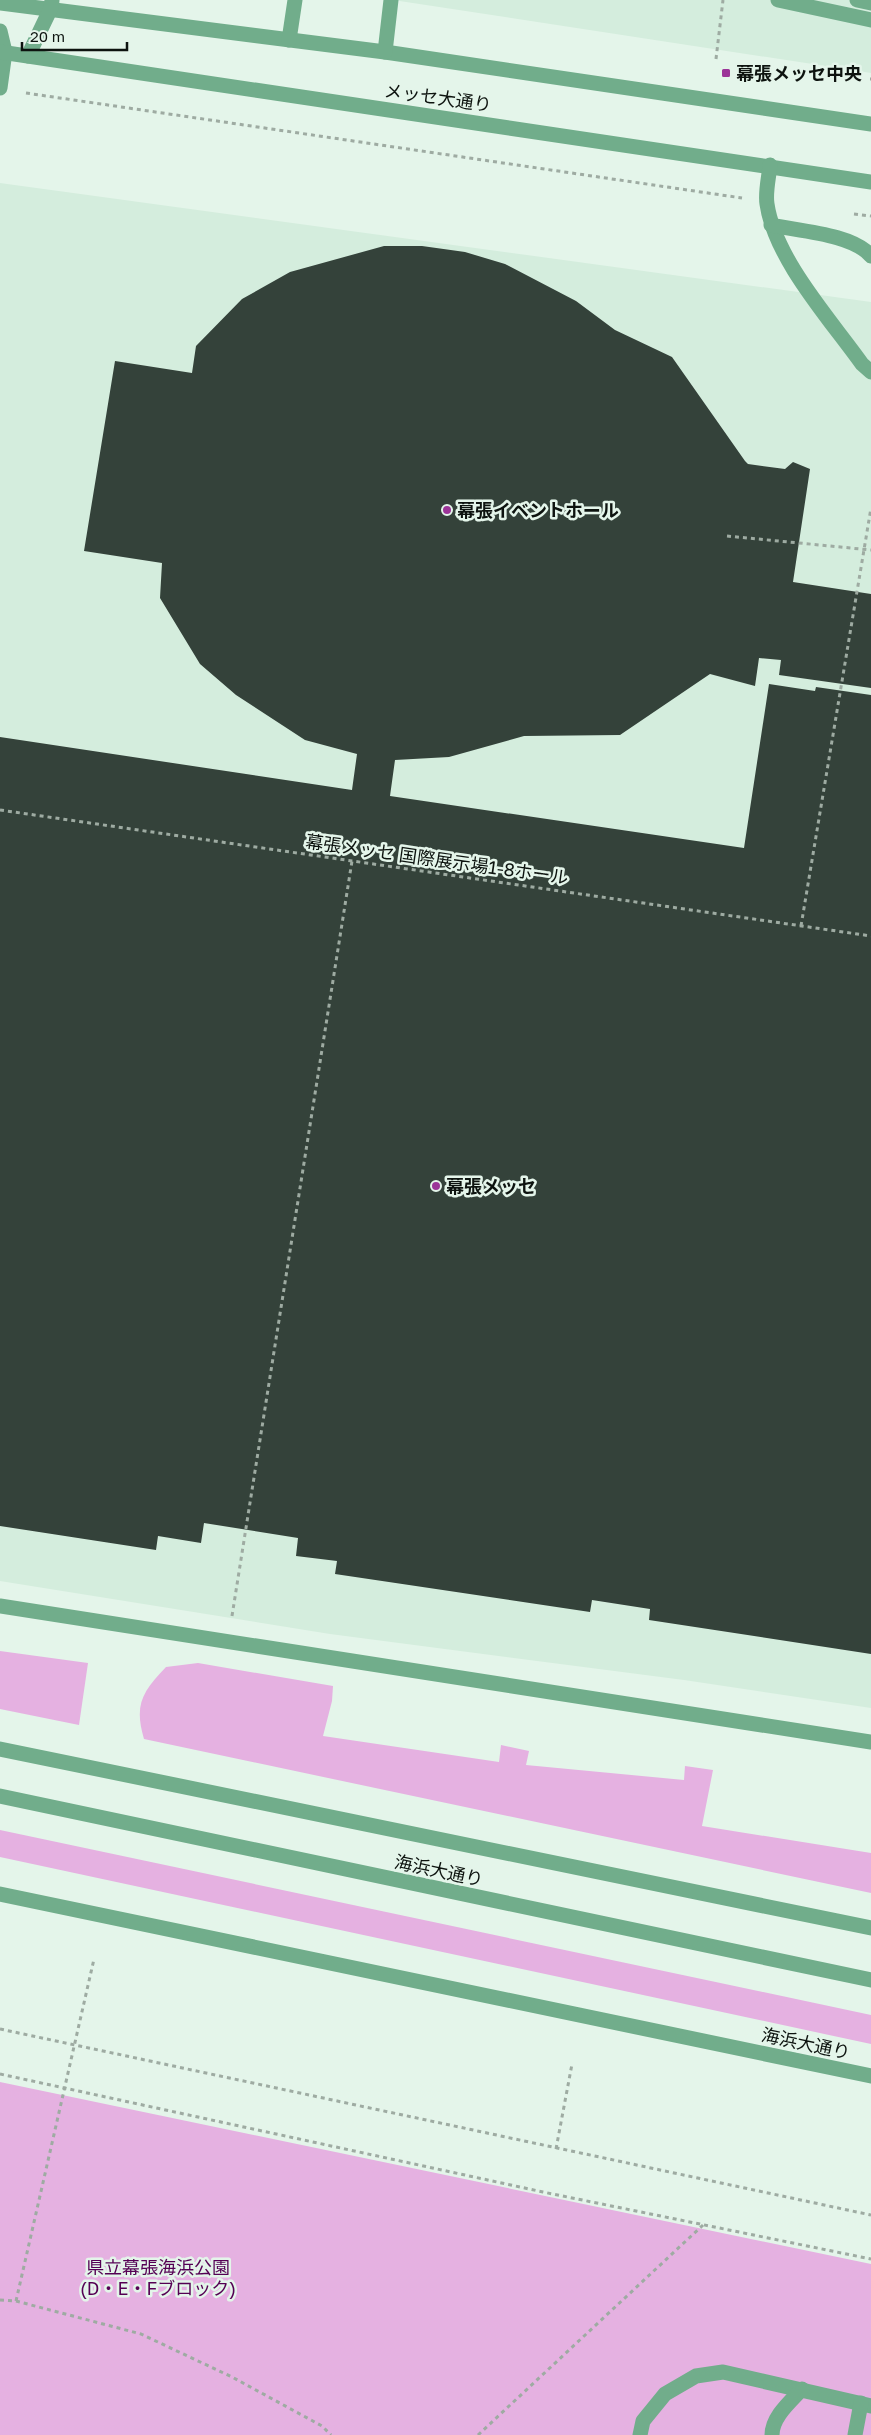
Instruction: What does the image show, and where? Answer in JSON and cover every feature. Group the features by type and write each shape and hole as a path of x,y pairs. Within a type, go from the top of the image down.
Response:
{"street":[{"path":"289,40 295,0"},
{"path":"385,52 391,0"},
{"path":"778,0 871,20"},
{"path":"857,0 871,3"},
{"name":"メッセ大通り","path":"0,2 52,4 871,124"},
{"path":"28,56 52,4"},
{"path":"0,31 3,52 0,88"},
{"name":"メッセ大通り","path":"3,52 770,165 871,182"},
{"path":"770,165 766,202 771,225 792,267 862,364 871,372"},
{"path":"771,225 849,241 866,250 871,256"},
{"path":"0,1606 871,1742"},
{"path":"0,1749 871,1928"},
{"name":"海浜大通り","path":"0,1796 871,1980"},
{"name":"海浜大通り","path":"0,1894 871,2076"},
{"path":"640,2435 643,2420 665,2394 696,2376 723,2372 866,2404 855,2435"},
{"path":"772,2435 772,2427 784,2407 802,2389"}],"path":[{"path":"716,59 723,0"},
{"path":"21,92 766,202"},
{"path":"852,214 871,216"},
{"path":"801,926 871,508"},
{"path":"727,536 871,550"},
{"name":"幕張メッセ 国際展示場1-8ホール","path":"0,810 871,936"},
{"path":"228,1642 352,861"},
{"path":"16,2301 94,1960"},
{"path":"0,2029 871,2215"},
{"path":"556,2149 572,2064"},
{"path":"0,2074 871,2259"},
{"path":"478,2435 704,2225"},
{"path":"0,2300 16,2301 141,2334 232,2377 322,2426 331,2435"}],"shaded area":[{"path":"393,0 871,0 871,73"},
{"name":"幕張メッセ","path":"0,183 871,302 871,1708 684,1680 330,1634 0,1581"}],"green space":[{"path":"0,1651 88,1663 79,1725 0,1709"},
{"path":"198,1663 333,1686 332,1701 323,1736 499,1762 501,1745 529,1751 526,1765 684,1780 685,1766 713,1770 702,1826 871,1853 871,1893 144,1739 140,1708 142,1700 151,1684 166,1667"},
{"path":"0,1830 871,2015 871,2044 0,1857"},
{"name":"県立幕張海浜公園 (D・E・Fブロック)","path":"0,2082 871,2264 871,2435 0,2435"}],"building":[{"name":"幕張メッセ","path":"384,246 422,246 465,252 505,264 576,301 615,330 672,357 748,464 785,469 793,462 810,469 793,582 871,594 871,688 779,675 781,660 759,658 755,686 710,674 620,735 524,736 449,757 395,760 390,796 744,848 769,684 815,691 816,687 871,695 871,1654 649,1620 650,1609 592,1600 590,1612 335,1574 337,1561 296,1556 298,1538 204,1523 201,1543 158,1536 156,1550 0,1526 0,737 352,790 357,754 305,740 236,695 200,664 160,598 162,563 84,551 115,361 192,373 196,346 242,299 290,272"}],"place":[{"name":"幕張メッセ中央","path":"726,73"},
{"name":"幕張イベントホール","path":"447,510"},
{"name":"幕張メッセ","path":"436,1186"}]}
